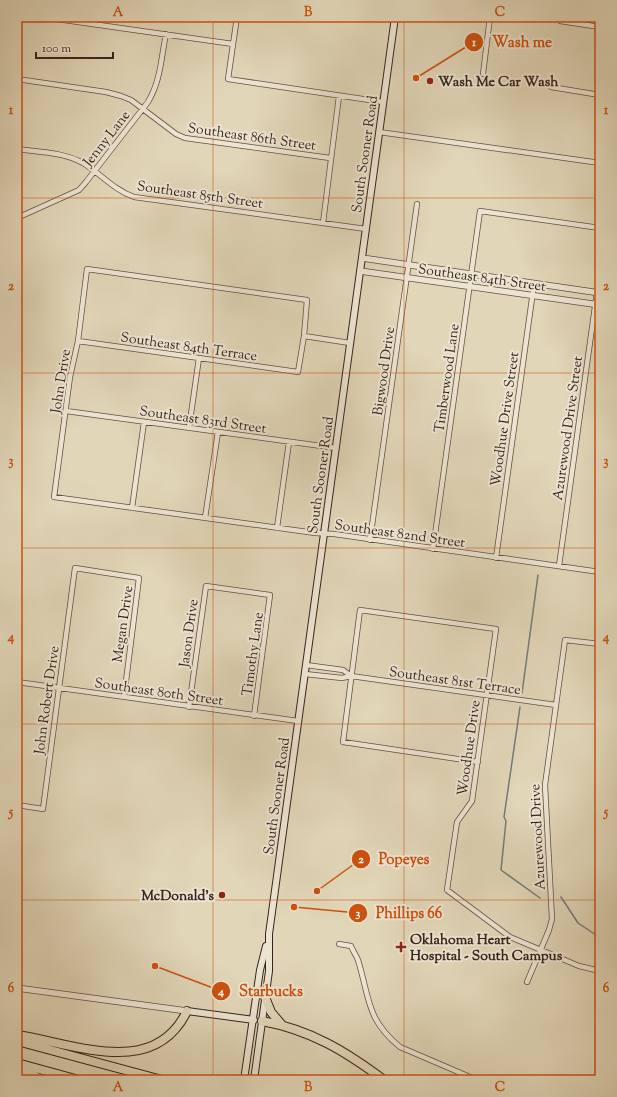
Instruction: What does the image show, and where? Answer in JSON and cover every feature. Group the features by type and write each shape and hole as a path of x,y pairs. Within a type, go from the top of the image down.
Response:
{"highway":[{"path":"265,997 271,1012 283,1026"},
{"path":"17,1035 110,1052 129,1053 146,1049 160,1042 180,1025 187,1011"},
{"path":"262,1021 283,1026 334,1045 384,1080"},
{"path":"17,1041 162,1080"},
{"path":"17,1063 79,1080"},
{"path":"17,1068 43,1080"}],"main road":[{"name":"South Sooner Road","path":"244,1080 260,970 269,937 395,17"},
{"name":"South Sooner Road","path":"254,1080 269,971 269,937"},
{"path":"187,1011 262,1021"}],"street":[{"path":"43,17 233,44"},
{"path":"237,17 228,79 383,102"},
{"path":"483,74 490,17"},
{"path":"560,21 600,27"},
{"name":"Jenny Lane","path":"17,218 79,190 94,172 148,102 158,83 166,34"},
{"name":"Southeast 86th Street","path":"17,79 116,94 131,100 142,110 176,134 185,138 330,158"},
{"path":"551,88 600,95"},
{"path":"322,223 339,96"},
{"path":"379,132 600,163"},
{"name":"Southeast 85th Street","path":"17,149 69,157 121,191 134,197 366,229"},
{"name":"Bigwood Drive","path":"370,540 417,204"},
{"name":"Timberwood Lane","path":"433,549 480,211 600,228"},
{"name":"Southeast 84th Street","path":"362,258 599,293"},
{"name":"John Drive","path":"54,497 70,377 78,341 87,269 307,300 304,336"},
{"name":"Southeast 84th Street","path":"360,271 598,305"},
{"name":"Woodhue Drive Street","path":"496,558 534,284"},
{"name":"Azurewood Drive Street","path":"559,566 599,293"},
{"path":"304,336 350,343"},
{"name":"Southeast 84th Terrace","path":"78,341 298,372 304,336"},
{"path":"188,428 199,358"},
{"name":"Southeast 83rd Street","path":"66,411 336,448"},
{"path":"132,508 144,422"},
{"path":"205,518 218,432"},
{"path":"277,528 289,442"},
{"name":"Southeast 82nd Street","path":"54,497 600,572"},
{"name":"Megan Drive","path":"75,568 139,578 124,697"},
{"name":"John Robert Drive","path":"17,805 43,809 75,568"},
{"name":"Timothy Lane","path":"206,586 270,595 254,716"},
{"name":"Jason Drive","path":"189,707 206,586"},
{"name":"Woodhue Drive","path":"351,676 360,610 496,629 472,801 457,822 447,890 510,937 541,950"},
{"name":"Azurewood Drive","path":"528,982 552,919 545,785 565,640 600,644"},
{"name":"Southeast 81st Terrace","path":"306,665 343,670 351,676"},
{"name":"Southeast 81st Terrace","path":"305,674 342,678 351,676 556,705"},
{"path":"351,676 342,742 478,762"},
{"name":"Southeast 80th Street","path":"17,682 298,721"},
{"path":"339,944 351,946 358,960 371,1012 381,1030 391,1040 400,1048 477,1080"},
{"path":"541,950 579,966 600,971"},
{"path":"17,988 187,1011"}],"waterway":[{"path":"522,693 538,575"},
{"path":"520,707 504,817 506,821 501,870 540,898"},
{"path":"561,897 578,923 596,935 600,935"}],"place":[{"name":"Wash me","path":"416,78"},
{"name":"Wash Me Car Wash","path":"430,81"},
{"name":"Popeyes","path":"317,891"},
{"name":"McDonald's","path":"222,895"},
{"name":"Phillips 66","path":"294,907"},
{"name":"Oklahoma Heart Hospital - South Campus","path":"401,947"},
{"name":"Starbucks","path":"155,966"}]}
